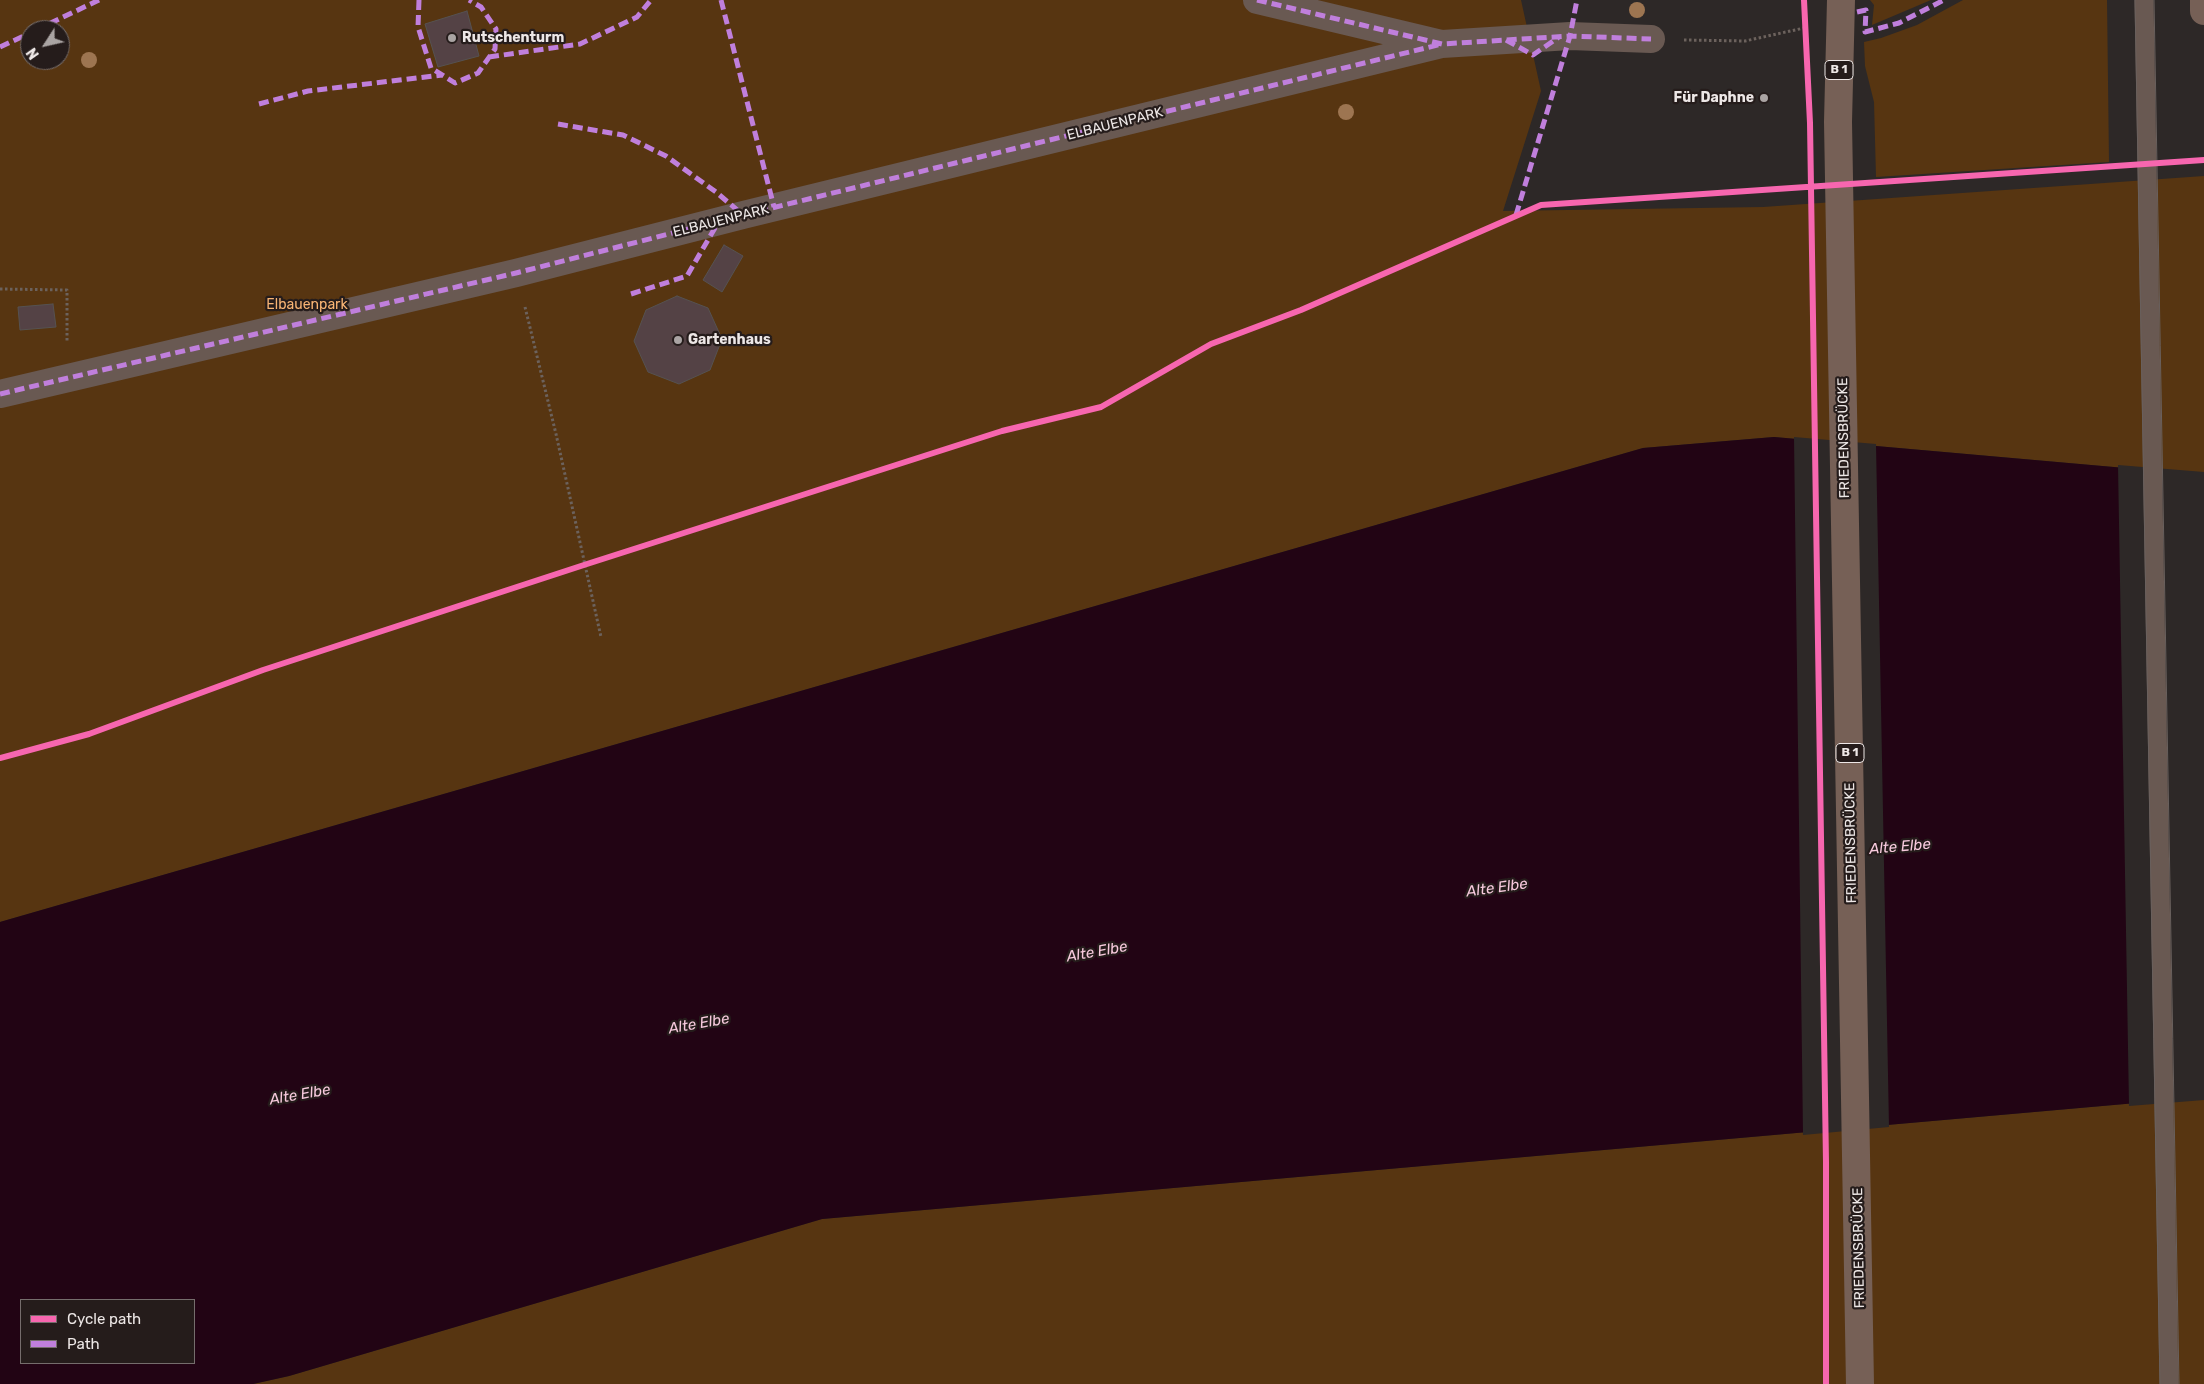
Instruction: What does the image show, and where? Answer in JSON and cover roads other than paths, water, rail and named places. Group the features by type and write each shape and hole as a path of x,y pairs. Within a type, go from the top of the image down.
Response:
{"main road":[{"name":"FRIEDENSBRÜCKE","path":"1841,0 1838,122 1860,1384"},
{"path":"2204,0 2204,11"}],"street":[{"name":"ELBAUENPARK","path":"1257,0 1442,44"},
{"name":"ELBAUENPARK","path":"0,394 516,273 743,215 1442,44 1570,36 1651,39"}],"lane":[{"path":"2144,0 2169,1384"}],"water":[{"name":"Alte Elbe","path":"1774,437 2204,475 2204,1097 822,1219 289,1376 253,1384 0,1384 0,922 1643,448"}],"tram line":[{"path":"2135,0 2160,1384"},
{"path":"2154,0 2179,1384"}],"place":[{"name":"Rutschenturm","path":"452,38"},
{"name":"Für Daphne","path":"1764,98"},
{"name":"Gartenhaus","path":"678,340"}],"park label":[{"name":"Elbauenpark","path":"307,305"}]}
